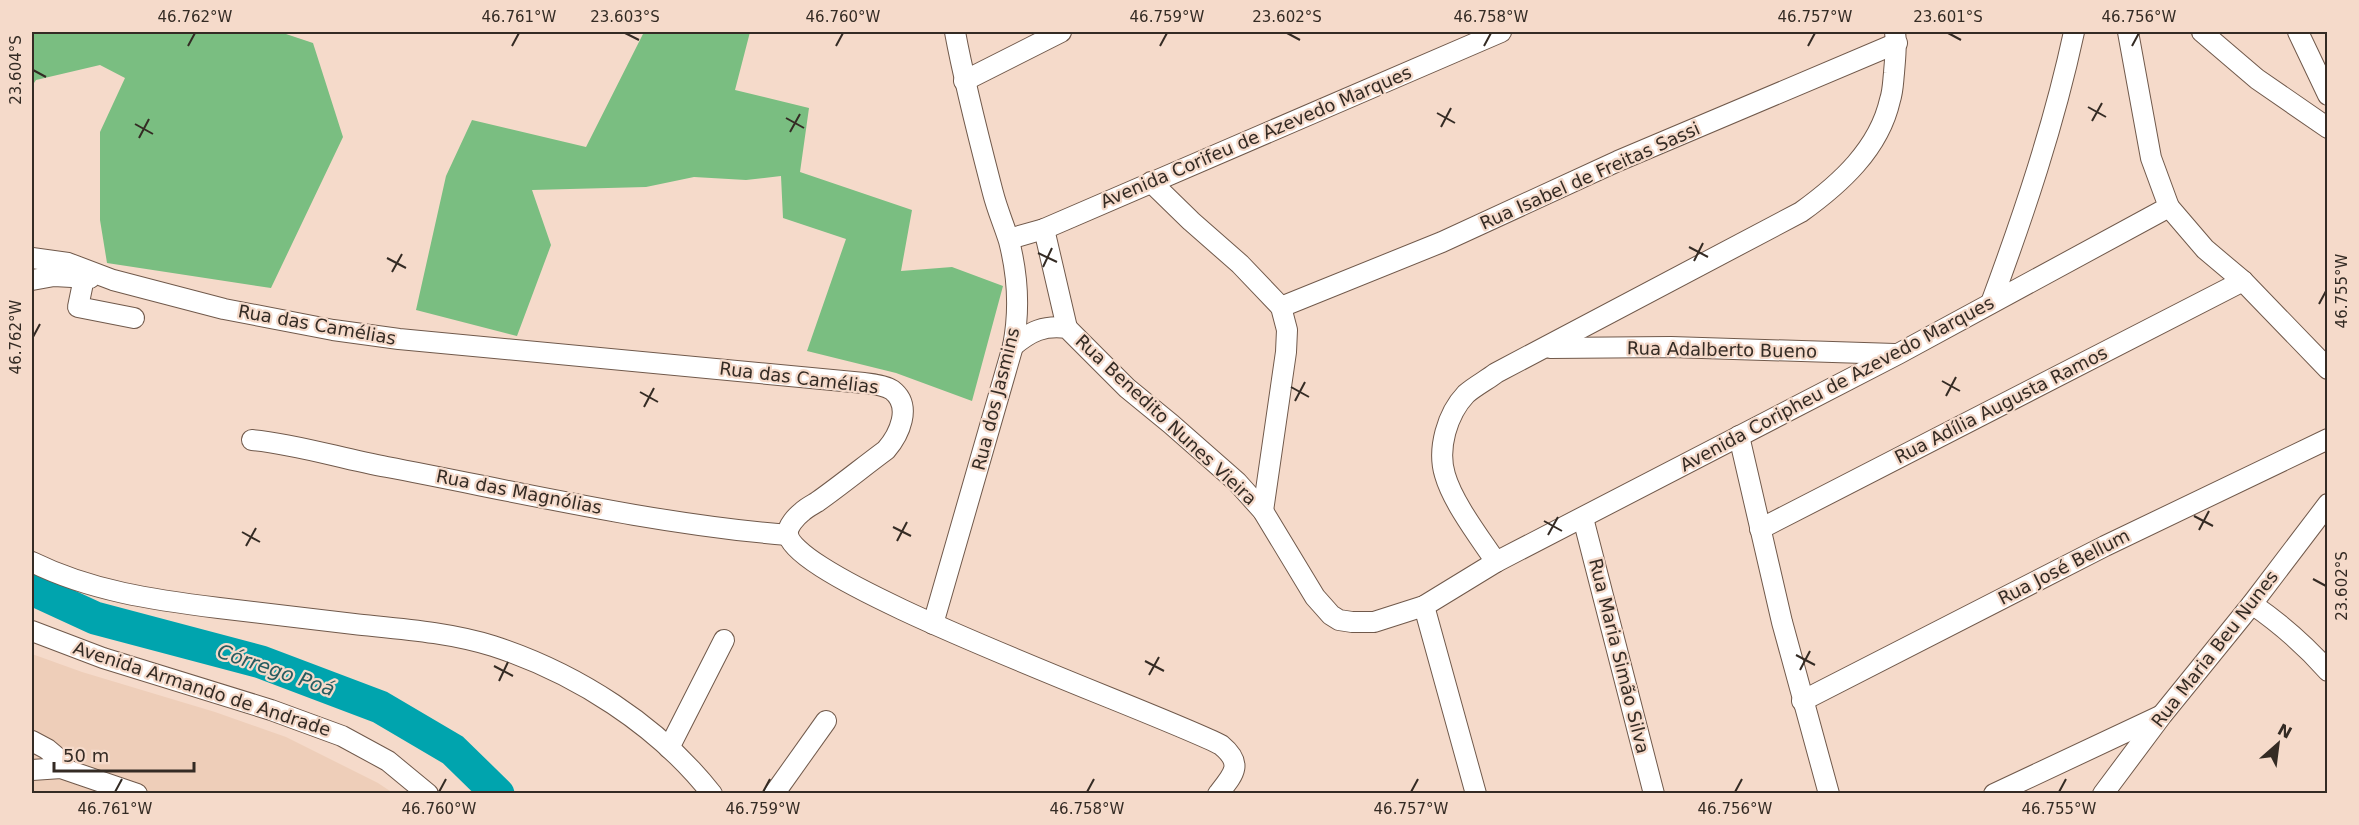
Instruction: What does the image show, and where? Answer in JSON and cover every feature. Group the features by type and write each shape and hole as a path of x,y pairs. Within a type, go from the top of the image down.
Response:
{"street":[{"name":"Rua dos Jasmins","path":"933,624 1013,346 1016,328 1017,284 1008,240 964,81 955,32"},
{"path":"964,81 1061,32"},
{"name":"Avenida Corifeu de Azevedo Marques","path":"1008,240 1044,229 1501,32"},
{"path":"1991,303 2050,133 2074,32"},
{"path":"2127,32 2151,158 2169,207 2205,249 2243,281 2328,369"},
{"path":"2202,32 2257,79 2328,128"},
{"path":"2298,32 2328,95"},
{"path":"1496,562 1470,524 1445,476 1442,456 1446,429 1466,394 1496,373 1801,212 1826,194 1847,176 1866,152 1878,129 1890,101 1896,37"},
{"name":"Rua Isabel de Freitas Sassi","path":"1281,307 1442,242 1896,37"},
{"path":"1151,182 1240,264 1281,307 1287,330 1286,352 1263,511"},
{"name":"Avenida Coripheu de Azevedo Marques","path":"1339,620 1374,622 1424,606 1496,562 1898,354 2169,207"},
{"path":"1044,229 1068,328"},
{"name":"Rua das Camélias","path":"32,258 68,263 114,280 224,309 388,338 864,383 891,390 901,404 902,413 902,424 893,441 803,511 793,521 788,535"},
{"name":"Rua das Camélias","path":"32,280 54,276 114,280"},
{"path":"84,278 78,304 80,308 135,318"},
{"name":"Rua Adília Augusta Ramos","path":"1760,529 2243,281"},
{"name":"Rua Benedito Nunes Vieira","path":"1013,346 1035,330 1050,327 1068,328 1127,388 1237,482 1263,511 1315,597 1331,615 1339,620"},
{"name":"Rua Adalberto Bueno","path":"1546,348 1671,347 1898,354"},
{"path":"1738,436 1802,701 1829,794"},
{"name":"Rua José Bellum","path":"1802,701 2104,546 2328,439"},
{"name":"Rua das Magnólias","path":"252,440 268,441 351,460 589,505 714,527 788,535"},
{"name":"Rua Maria Beu Nunes","path":"2103,794 2162,715 2252,604 2328,504"},
{"name":"Rua Maria Simão Silva","path":"1583,518 1654,794"},
{"path":"788,535 790,540 810,560 857,589 933,624 1221,745 1231,753 1235,759 1235,766 1231,777 1218,794"},
{"path":"32,562 62,577 163,602 433,632 493,646 558,673 603,697 669,748 712,794"},
{"path":"2252,604 2306,646 2328,671"},
{"path":"1424,606 1476,794"},
{"name":"Avenida Armando de Andrade","path":"32,631 103,658 272,710 342,736 388,761 429,794"},
{"path":"669,748 724,640"},
{"path":"1994,794 2162,715"},
{"path":"774,794 826,721"},
{"path":"32,741 47,749 60,760 61,768"},
{"path":"32,770 61,768 137,794"}],"shaded area":[{"path":"32,654 286,737 378,783 393,793 32,793"}],"green space":[{"path":"32,32 280,32 313,43 343,137 271,288 107,263 100,220 100,132 125,78 100,65 36,80 32,86"},
{"path":"644,32 750,32 735,90 809,108 800,172 912,210 901,271 952,267 1003,286 972,401 896,373 807,351 846,239 783,218 781,176 746,180 694,177 646,187 532,190 551,245 517,336 416,310 446,176 472,120 586,147"}],"waterway":[{"name":"Córrego Poá","path":"32,589 95,618 261,662 380,707 453,750 498,794"}]}
